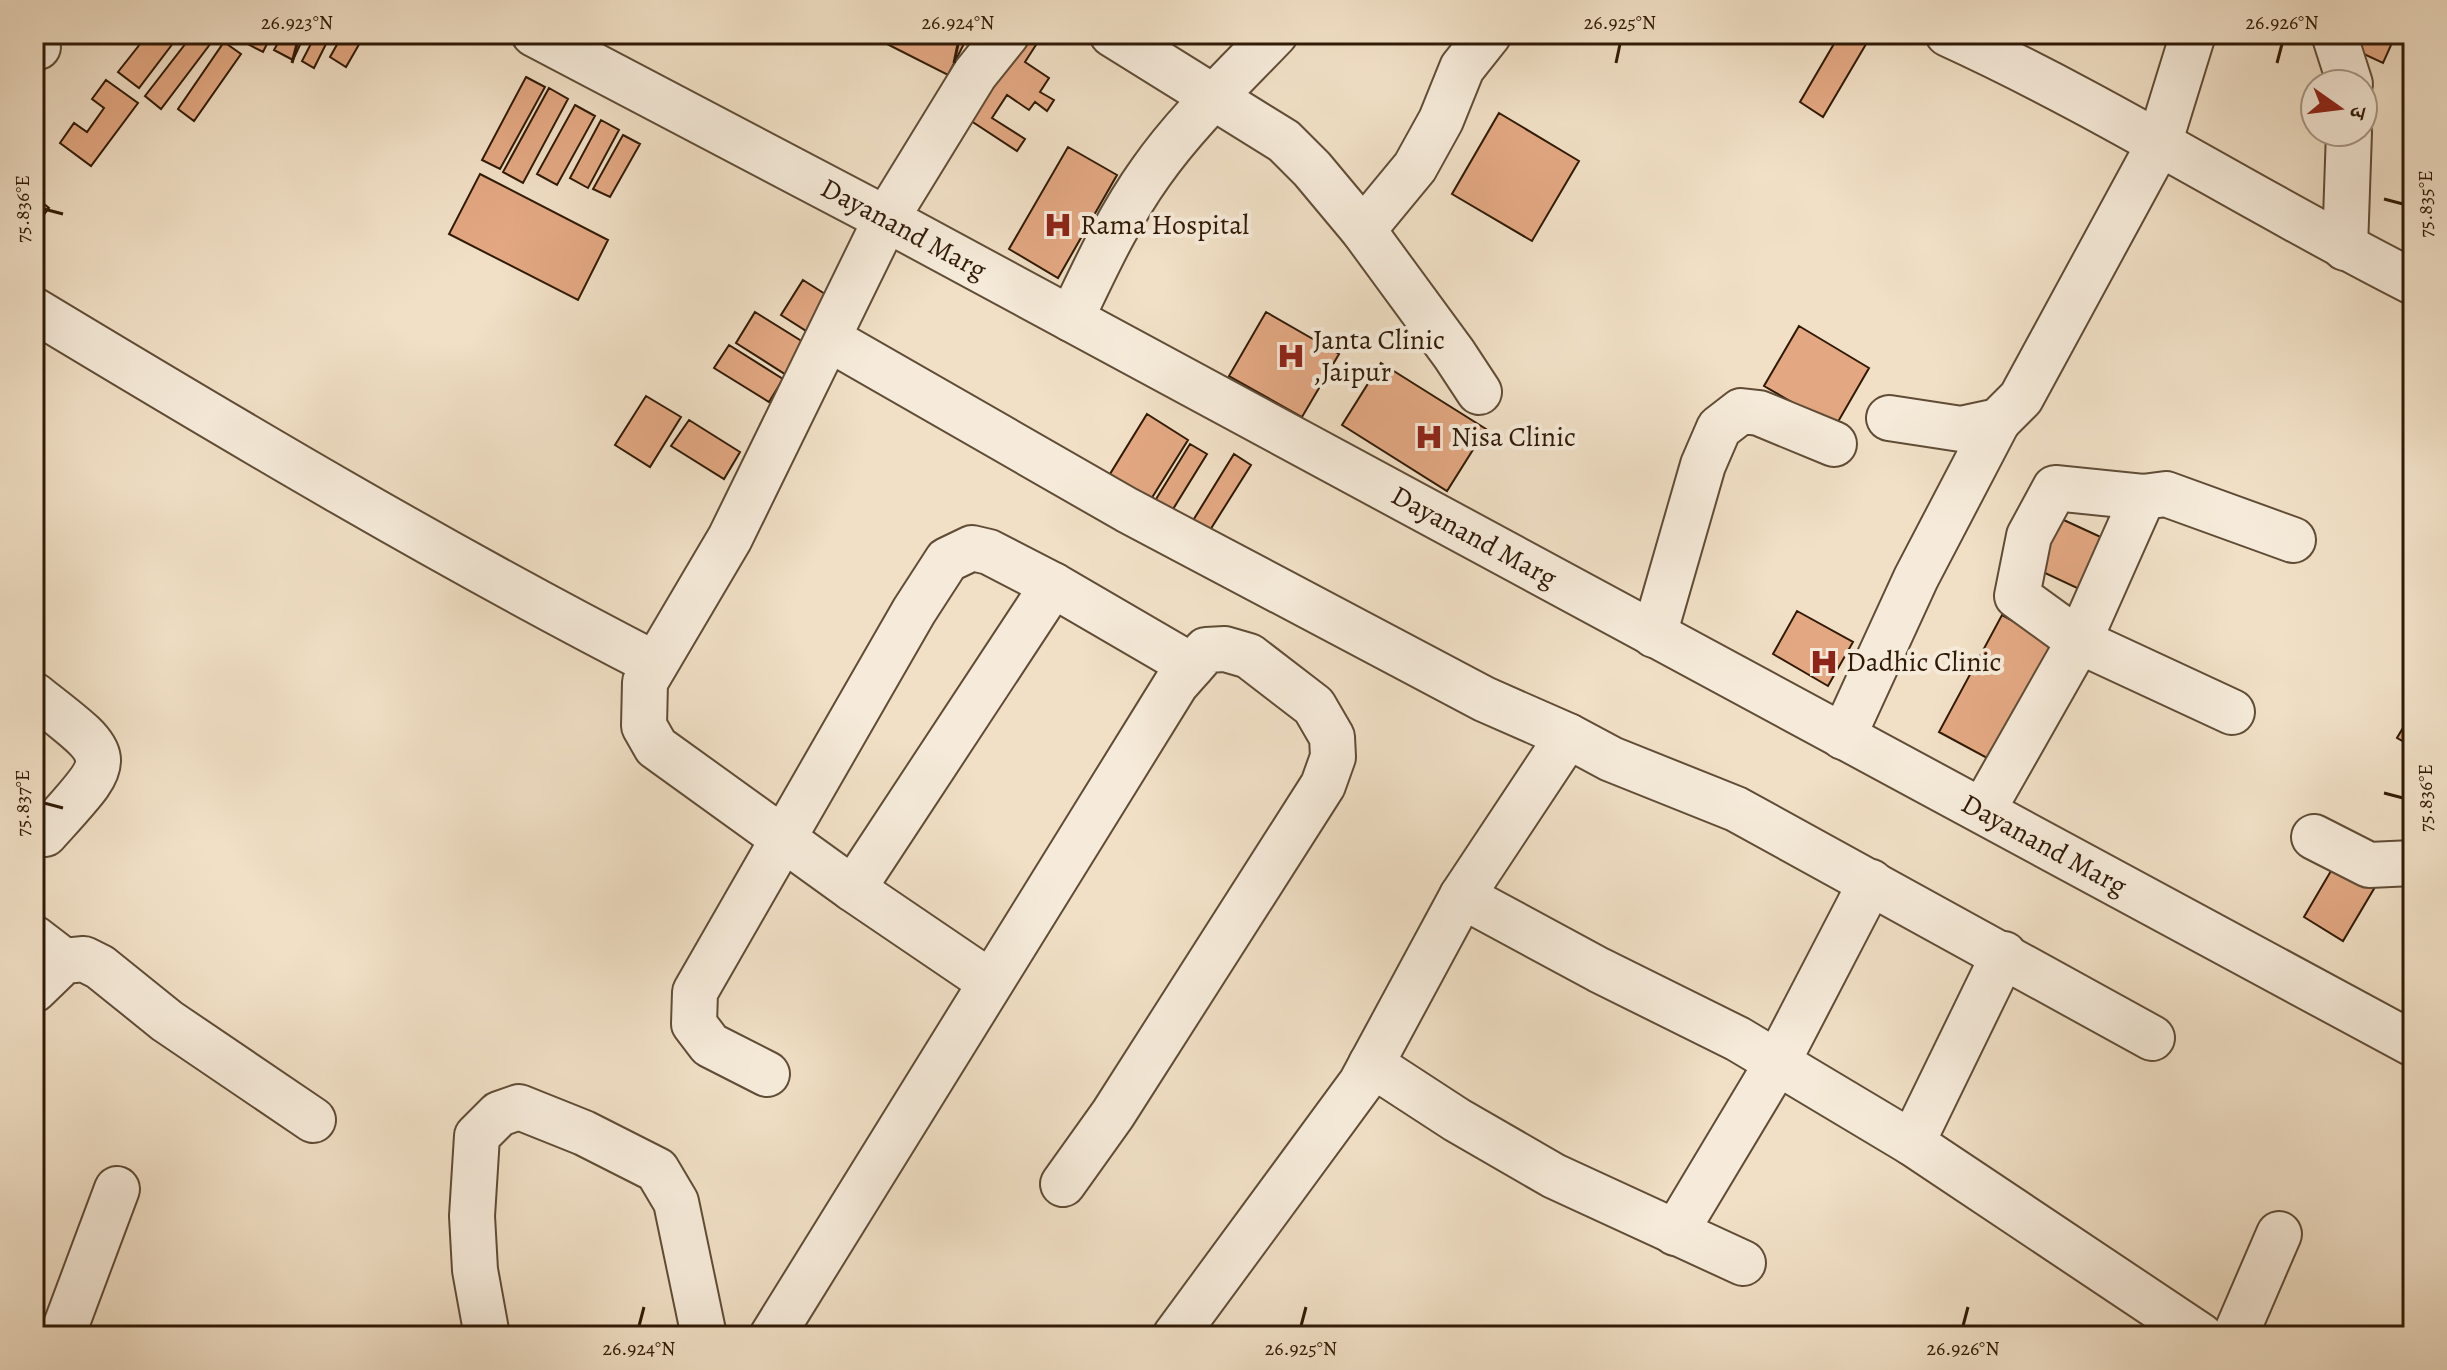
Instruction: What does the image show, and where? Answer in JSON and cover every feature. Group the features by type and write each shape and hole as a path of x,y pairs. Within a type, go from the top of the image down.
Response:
{"street":[{"name":"Dayanand Marg","path":"534,34 886,219 2413,1044"},
{"path":"990,982 853,889 656,747 644,726 645,682 730,538 829,339 862,263 975,74 1007,34"},
{"path":"1112,34 1284,141 1363,230 1479,392"},
{"path":"1071,319 1113,233 1151,172 1215,97 1275,34"},
{"path":"1363,230 1415,167 1441,120 1462,68 1489,34"},
{"path":"1948,34 2022,68 2345,248 2413,282"},
{"path":"1843,737 1916,578 1998,421 2021,398 2159,144 2193,34"},
{"path":"2334,34 2345,68"},
{"path":"2345,248 2348,148"},
{"path":"34,310 248,438 586,629 655,664"},
{"path":"829,339 1127,510 1484,699 1568,736 1611,759 1736,809 2152,1038"},
{"path":"1654,635 1703,465 1719,428 1741,411 1759,413 1834,444"},
{"path":"1889,418 1961,429 1998,421"},
{"path":"2232,712 2079,641 2017,596 2029,536 2055,488 2143,497 2166,494 2293,540"},
{"path":"1983,810 2079,641 2143,497"},
{"path":"767,1074 710,1045 694,1024 695,992 914,611 947,560 972,548 989,552 1053,585 1192,666"},
{"path":"853,889 1053,585"},
{"path":"772,1336 1176,684 1206,650 1225,649 1249,656 1314,706 1332,737 1333,757 1323,785 1113,1114 1063,1184"},
{"path":"34,695 87,736 98,750 100,763 92,781 45,834"},
{"path":"1175,1336 1361,1083 1462,896 1568,736"},
{"path":"2314,837 2369,865 2413,863"},
{"path":"1675,1233 1777,1063 1871,882"},
{"path":"1462,896 1599,970 1738,1039 1912,1143 2201,1336"},
{"path":"1912,1143 2004,954"},
{"path":"44,963 84,959 100,967 167,1021 313,1120"},
{"path":"1371,1064 1457,1120 1554,1176 1743,1263"},
{"path":"487,1336 475,1270 472,1216 477,1136 499,1114 519,1107 584,1133 657,1170 676,1202 704,1336"},
{"path":"62,1336 117,1189"},
{"path":"2235,1336 2279,1234"}],"building":[{"path":"148,34 180,34 139,88 118,72"},
{"path":"193,34 208,34 214,39 161,109 145,96"},
{"path":"245,34 272,34 263,52 242,41"},
{"path":"283,34 305,34 293,60 274,50"},
{"path":"316,34 331,34 314,68 302,61"},
{"path":"343,34 365,34 346,67 330,57"},
{"path":"892,34 969,34 948,75 887,44"},
{"path":"1014,34 1043,34 1025,62 1049,78 1040,92 1054,100 1047,111 1035,102 1029,110 1007,95 992,118 1025,139 1017,151 962,115"},
{"path":"1822,34 1872,34 1823,117 1800,102 1835,42"},
{"path":"2359,34 2396,34 2383,63 2353,49"},
{"path":"224,42 241,54 194,121 178,109"},
{"path":"526,77 545,87 500,169 482,160"},
{"path":"106,80 138,103 91,166 60,143 74,123 87,132 104,108 92,99"},
{"path":"549,88 568,99 523,183 503,172"},
{"path":"575,105 595,116 557,185 537,174"},
{"path":"1499,113 1579,161 1532,241 1452,194"},
{"path":"601,120 619,130 588,188 570,178"},
{"path":"623,135 640,144 610,197 593,189"},
{"path":"1068,147 1117,175 1058,278 1009,249"},
{"path":"480,174 608,240 578,300 449,234"},
{"path":"34,196 49,208 34,228"},
{"path":"803,280 833,299 811,334 781,315"},
{"path":"755,312 808,345 788,376 736,343"},
{"path":"1266,312 1339,354 1302,417 1229,376"},
{"path":"1799,326 1869,368 1835,427 1764,386"},
{"path":"729,345 783,379 769,402 714,368"},
{"path":"1381,363 1486,429 1447,491 1342,425"},
{"path":"646,396 681,417 650,467 615,445"},
{"path":"1147,414 1188,440 1143,512 1102,487"},
{"path":"689,420 740,452 724,479 671,446"},
{"path":"1190,444 1207,454 1162,527 1145,517"},
{"path":"1234,454 1251,465 1200,546 1184,535"},
{"path":"2055,516 2116,544 2092,595 2032,567"},
{"path":"1797,611 1853,642 1828,686 1773,654"},
{"path":"2002,615 2064,649 2002,766 1939,732"},
{"path":"2413,711 2413,747 2397,738"},
{"path":"2335,864 2375,887 2343,941 2304,917"}],"place":[{"name":"Rama Hospital","path":"1058,225"},
{"name":"Janta Clinic ,Jaipur","path":"1291,356"},
{"name":"Nisa Clinic","path":"1429,437"},
{"name":"Dadhic Clinic","path":"1824,662"}]}
